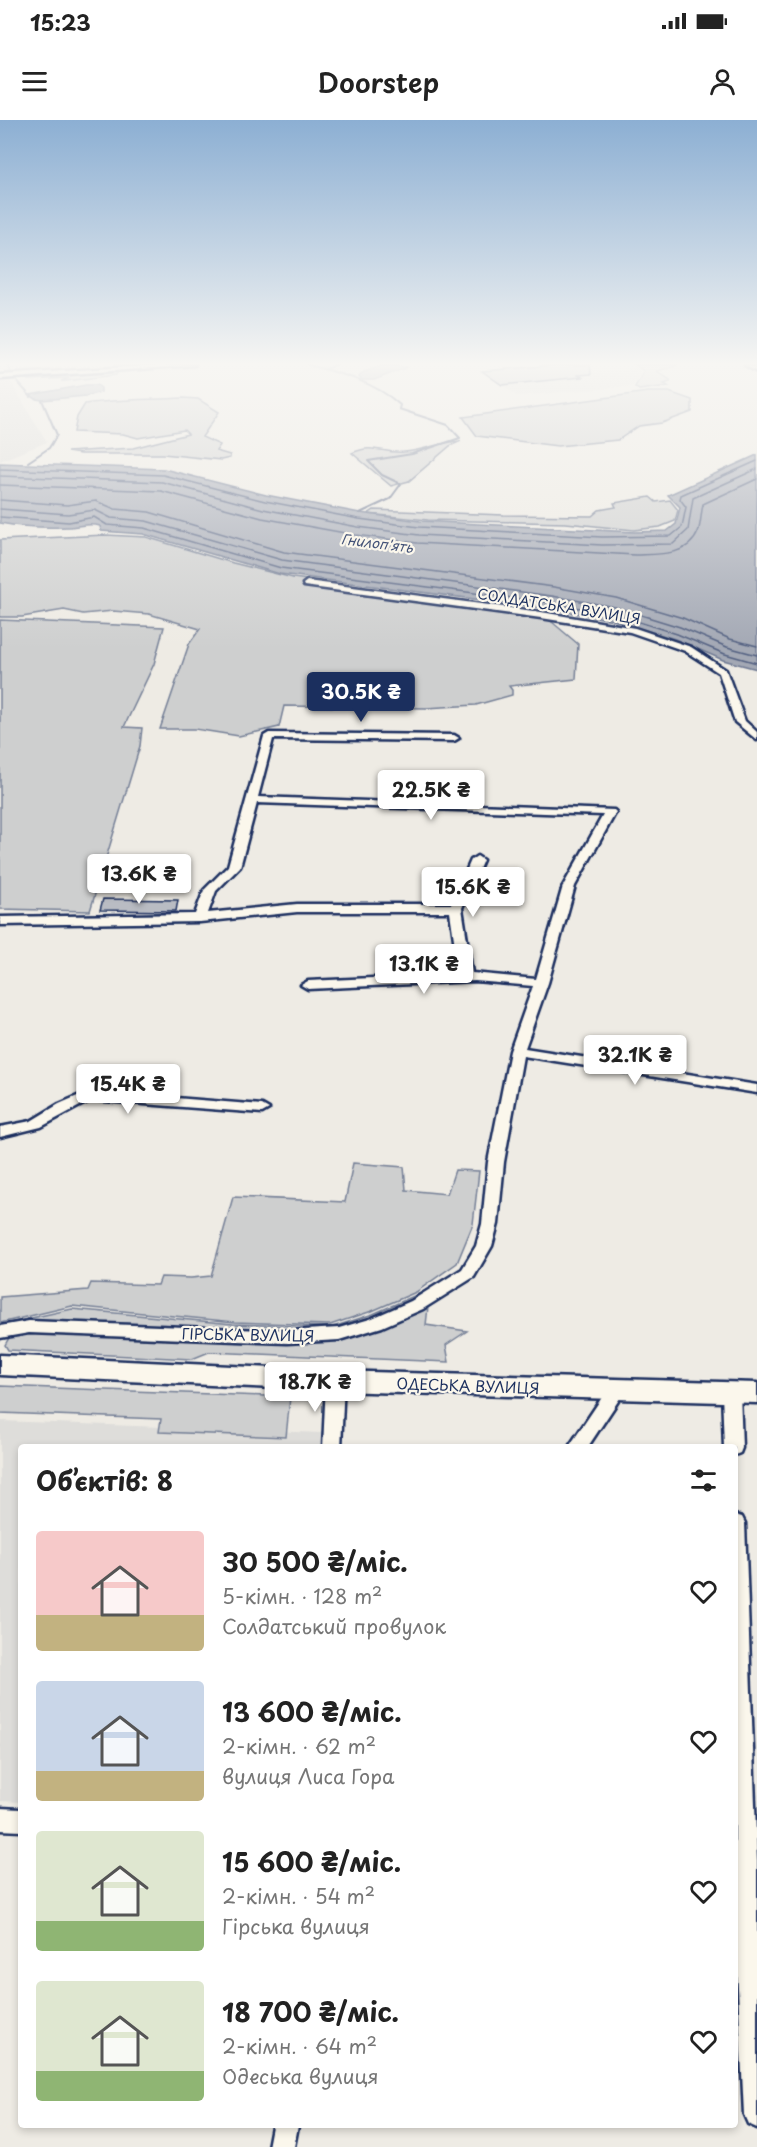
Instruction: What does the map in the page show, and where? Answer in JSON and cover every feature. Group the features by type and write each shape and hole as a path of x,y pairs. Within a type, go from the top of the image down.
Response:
{"main road":[{"name":"ОДЕСЬКА ВУЛИЦЯ","path":"0,1365 335,1381 744,1392"}],"street":[{"name":"СОЛДАТСЬКА ВУЛИЦЯ","path":"307,584 519,611 609,626 632,630 688,649 723,672 740,722 757,737"},
{"path":"200,918 210,890 234,867 269,736 454,738"},
{"name":"ГІРСЬКА ВУЛИЦЯ","path":"0,1332 28,1327 287,1337 339,1334 376,1323 417,1305 468,1273 484,1246 490,1224 496,1162 517,1051 541,983 569,886 610,813 253,800"},
{"path":"466,977 456,908 477,860"},
{"path":"0,921 200,918 297,908 456,908"},
{"path":"308,985 466,977 541,983"},
{"path":"517,1051 757,1089"},
{"path":"0,1132 36,1124 75,1100 89,1095 262,1109"},
{"path":"332,1444 335,1381"},
{"path":"580,1444 617,1389"},
{"path":"734,1444 744,1392"},
{"path":"738,1630 748,1986 757,2115"},
{"path":"0,1819 18,1820"},
{"path":"281,2147 285,2128"}],"shaded area":[{"path":"360,460 434,460 409,481 391,486"},
{"path":"650,497 656,502 670,500 678,510 675,521 660,527 634,530 566,523 428,520 368,514 374,510 592,516 599,510 616,507 614,503"},
{"path":"106,535 146,537 293,578 533,610 552,622 578,644 576,679 509,686 512,695 476,705 426,708 284,706 279,727 239,736 195,729 160,729 189,644 200,629 149,614 113,611 83,614 64,610 22,617 0,617 0,540"},
{"path":"0,620 164,627 154,664 124,727 142,728 140,746 90,911 0,909"},
{"path":"353,1163 404,1167 406,1190 447,1194 455,1170 479,1171 473,1224 457,1263 416,1292 372,1311 330,1325 235,1322 72,1306 0,1323 0,1297 88,1290 91,1283 158,1285 161,1277 211,1276 233,1197 345,1202"},
{"path":"430,1289 426,1325 467,1331 446,1345 449,1362 209,1352 192,1359 8,1350 5,1345 10,1336 0,1325 72,1309 233,1324 333,1327 373,1314"},
{"path":"0,1386 290,1397 286,1437 159,1432 161,1419 0,1413"},
{"path":"0,1421 324,1433 324,1444 18,1444 18,1802 0,1801"}],"water":[{"name":"Гнилоп'ять","path":"747,460 757,460 757,669 723,660 675,639 613,620 551,609 280,574 143,534 101,531 100,526 96,525 42,527 0,523 0,463 164,469 266,495 360,513 420,521 635,532 667,531 676,524 680,507 668,495"}],"building":[{"path":"103,899 178,900 176,911 100,910"}],"waterway":[{"path":"28,462 32,460"},
{"path":"360,513 390,499 401,484 382,475 368,461 377,460"}]}
